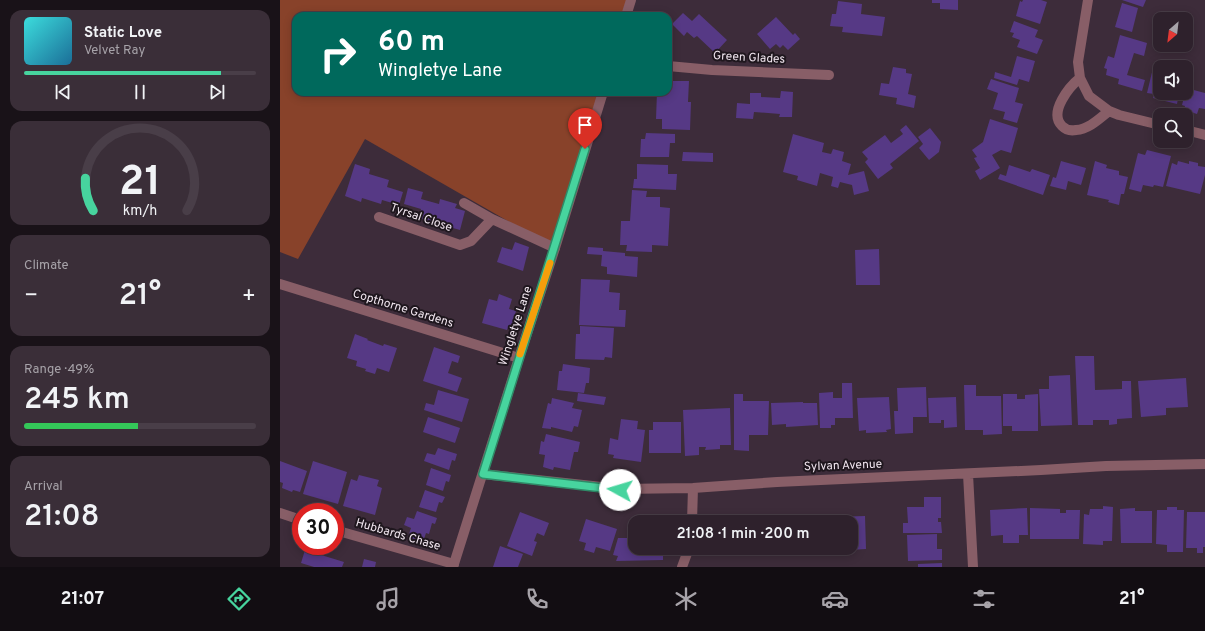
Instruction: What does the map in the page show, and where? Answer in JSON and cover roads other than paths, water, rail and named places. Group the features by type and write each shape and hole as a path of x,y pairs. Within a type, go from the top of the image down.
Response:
{"street":[{"path":"627,12 631,0"},
{"path":"1088,0 1078,62 1080,78 1089,96 1109,111 1119,116 1153,123"},
{"name":"Green Glades","path":"672,66 712,70 829,75"},
{"path":"1080,78 1064,95 1059,106 1058,117 1060,124 1066,130 1076,130 1086,127 1109,111"},
{"name":"Wingletye Lane","path":"454,566 602,96"},
{"path":"1193,131 1205,134"},
{"path":"464,203 492,219 555,248"},
{"name":"Tyrsal Close","path":"379,217 460,245 471,242 492,219"},
{"name":"Copthorne Gardens","path":"280,284 519,358"},
{"name":"Sylvan Avenue","path":"483,474 620,490 692,488 778,482 968,474 1106,466 1205,464"},
{"path":"968,474 973,567"},
{"path":"692,488 692,515"},
{"path":"280,513 292,517"},
{"name":"Hubbards Chase","path":"344,533 454,566"},
{"path":"682,567 686,555"}]}
